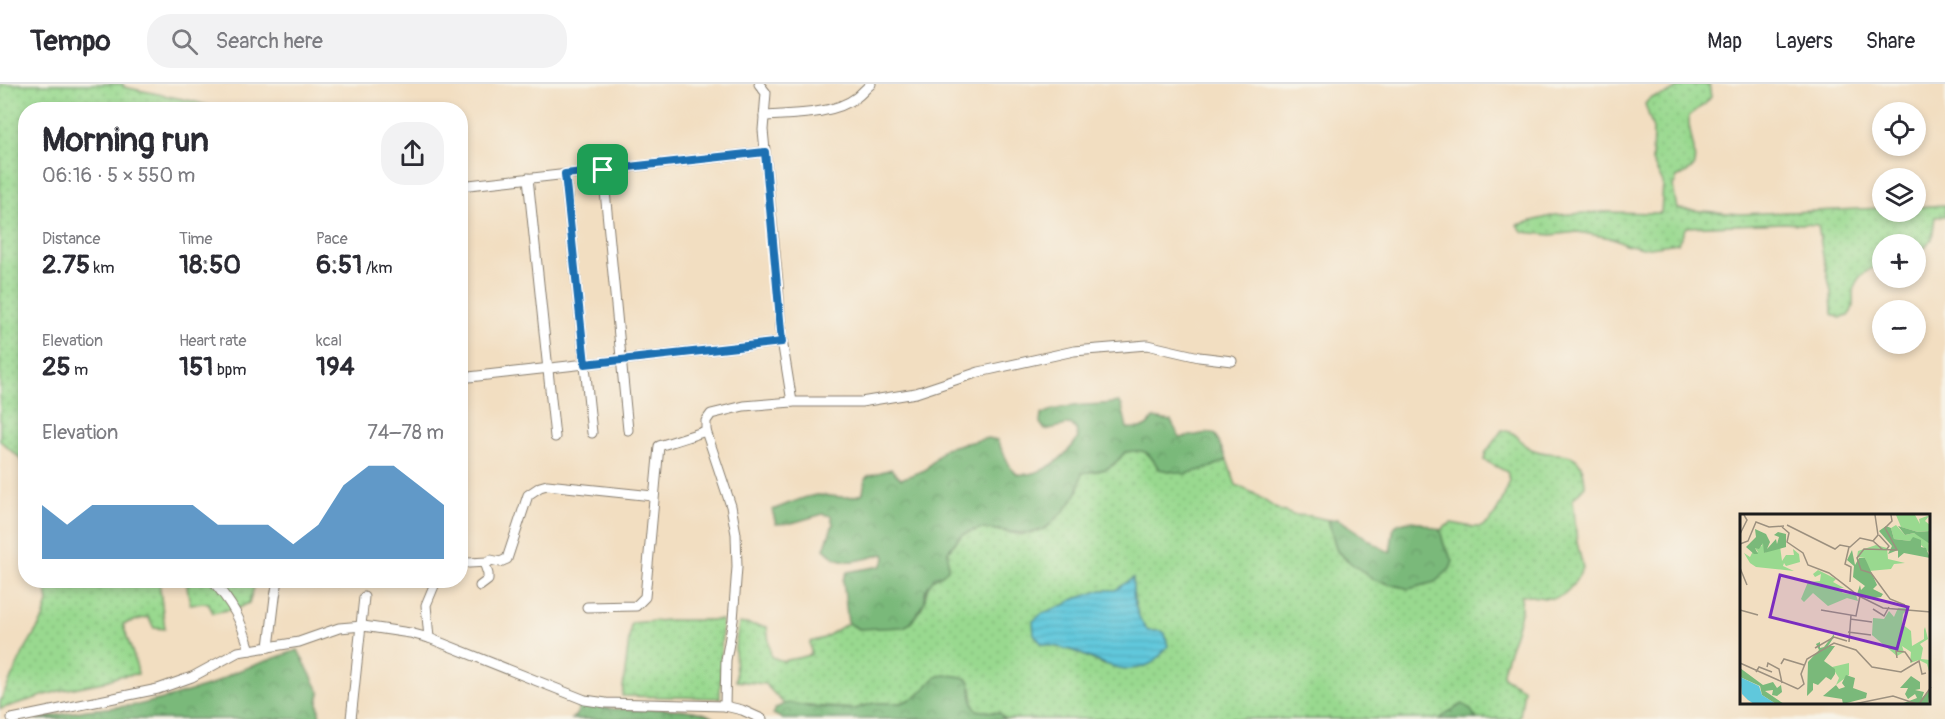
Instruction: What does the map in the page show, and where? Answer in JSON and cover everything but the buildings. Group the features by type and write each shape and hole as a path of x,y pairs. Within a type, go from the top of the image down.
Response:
{"street":[{"path":"759,84 766,93 763,130 782,342 792,402"},
{"path":"764,116 805,113 835,107 856,98 871,84"},
{"path":"468,185 765,152"},
{"path":"603,170 628,430"},
{"path":"565,174 592,433"},
{"path":"528,178 555,437"},
{"path":"468,377 782,342"},
{"path":"725,706 726,660 733,620 737,567 736,534 731,506 706,431 706,421 711,414 744,406 792,402 861,402 916,393 979,372 1074,351 1147,345 1232,362"},
{"path":"587,607 636,606 645,597 659,446 706,431"},
{"path":"468,563 491,560 500,562 507,559 528,495 540,487 547,485 653,496"},
{"path":"480,586 488,580 485,565 487,562"},
{"path":"218,588 242,623 250,650"},
{"path":"269,647 276,588"},
{"path":"429,638 426,605 433,588"},
{"path":"351,719 364,597"},
{"path":"12,719 158,689 192,677 238,652 299,642 339,628 361,626 429,638 585,700 606,703 725,706 742,710 762,719"}],"green space":[{"path":"0,84 123,84 124,87 195,102 18,102 18,456 0,441"},
{"path":"1684,84 1709,84 1711,97 1689,116 1695,155 1693,168 1677,178 1673,186 1677,209 1741,214 1872,208 1872,222 1926,222 1926,206 1945,205 1945,216 1935,217 1932,239 1926,246 1926,234 1872,234 1872,269 1856,282 1852,310 1848,316 1840,318 1832,314 1831,291 1818,225 1784,223 1686,227 1678,243 1643,248 1625,244 1616,239 1578,232 1551,235 1523,232 1517,225 1555,215 1602,212 1661,213 1663,183 1652,161 1653,129 1645,104 1650,98 1667,94"},
{"path":"1119,402 1127,428 1145,427 1153,418 1171,421 1180,438 1207,433 1215,434 1227,460 1209,468 1185,474 1159,469 1149,454 1145,452 1125,452 1106,469 1082,473 1073,500 1047,527 1037,532 1027,533 985,529 964,534 948,551 948,569 942,575 934,578 925,592 925,601 911,623 904,627 859,629 848,623 843,580 847,572 881,566 885,559 884,554 853,561 846,561 831,555 824,549 833,524 831,516 823,514 792,523 776,524 772,510 817,495 846,497 858,495 863,493 865,479 868,476 891,469 901,479 925,470 945,448 988,438 997,440 1011,468 1017,474 1044,469 1060,459 1078,438 1071,424 1045,430 1040,423 1041,415 1069,406"},
{"path":"1502,430 1509,432 1529,448 1539,452 1573,457 1579,462 1583,471 1585,486 1573,499 1577,542 1583,568 1578,577 1568,591 1559,597 1521,596 1518,625 1503,673 1504,678 1524,689 1520,716 1517,719 1476,719 1476,717 1448,712 1440,719 1004,719 999,713 976,710 972,702 972,688 936,677 916,697 901,703 874,703 855,709 784,704 765,684 736,681 735,647 739,623 767,627 771,657 783,661 811,655 810,642 824,638 848,623 859,629 911,623 923,605 930,583 942,575 948,551 963,534 989,529 1023,535 1049,526 1079,490 1081,473 1111,467 1125,452 1142,450 1150,454 1159,469 1209,468 1227,460 1236,485 1277,509 1293,515 1328,520 1337,551 1344,558 1375,580 1400,587 1449,553 1440,530 1451,523 1479,527 1490,521 1494,515 1510,480 1507,472 1484,460 1486,452","holes":["1133,579 1134,600 1140,620 1148,631 1161,631 1104,665 1072,650 1042,644 1043,613 1102,590 1115,591"]},
{"path":"1337,519 1390,552 1394,526 1412,521 1440,530 1444,545 1453,561 1450,569 1435,582 1409,589 1375,580 1337,551 1328,520"},
{"path":"46,588 160,588 165,629 154,628 148,617 123,624 138,674 119,676 103,682 59,691 0,709 0,702 24,651 43,619 48,602"},
{"path":"187,588 254,588 249,603 239,608 213,613 208,603 190,604"},
{"path":"722,620 720,698 622,696 631,623"},
{"path":"298,650 320,693 318,702 320,719 36,719 87,710 138,705 167,698 211,685 235,672"},
{"path":"944,675 965,678 971,684 971,695 976,710 1000,713 1004,719 783,719 773,714 776,708 792,703 810,707 855,709 874,703 901,703 916,697 936,677"},
{"path":"581,703 613,709 695,711 716,719 571,719 576,715"},
{"path":"1463,704 1471,710 1476,719 1440,719 1448,712"}],"water":[{"path":"1133,578 1134,599 1140,620 1148,631 1165,633 1168,646 1152,663 1132,669 1112,666 1074,651 1042,644 1034,634 1033,621 1043,613 1102,590 1115,590"}],"route":[{"path":"765,152 782,342 585,364 565,174 603,170 765,152"}]}
